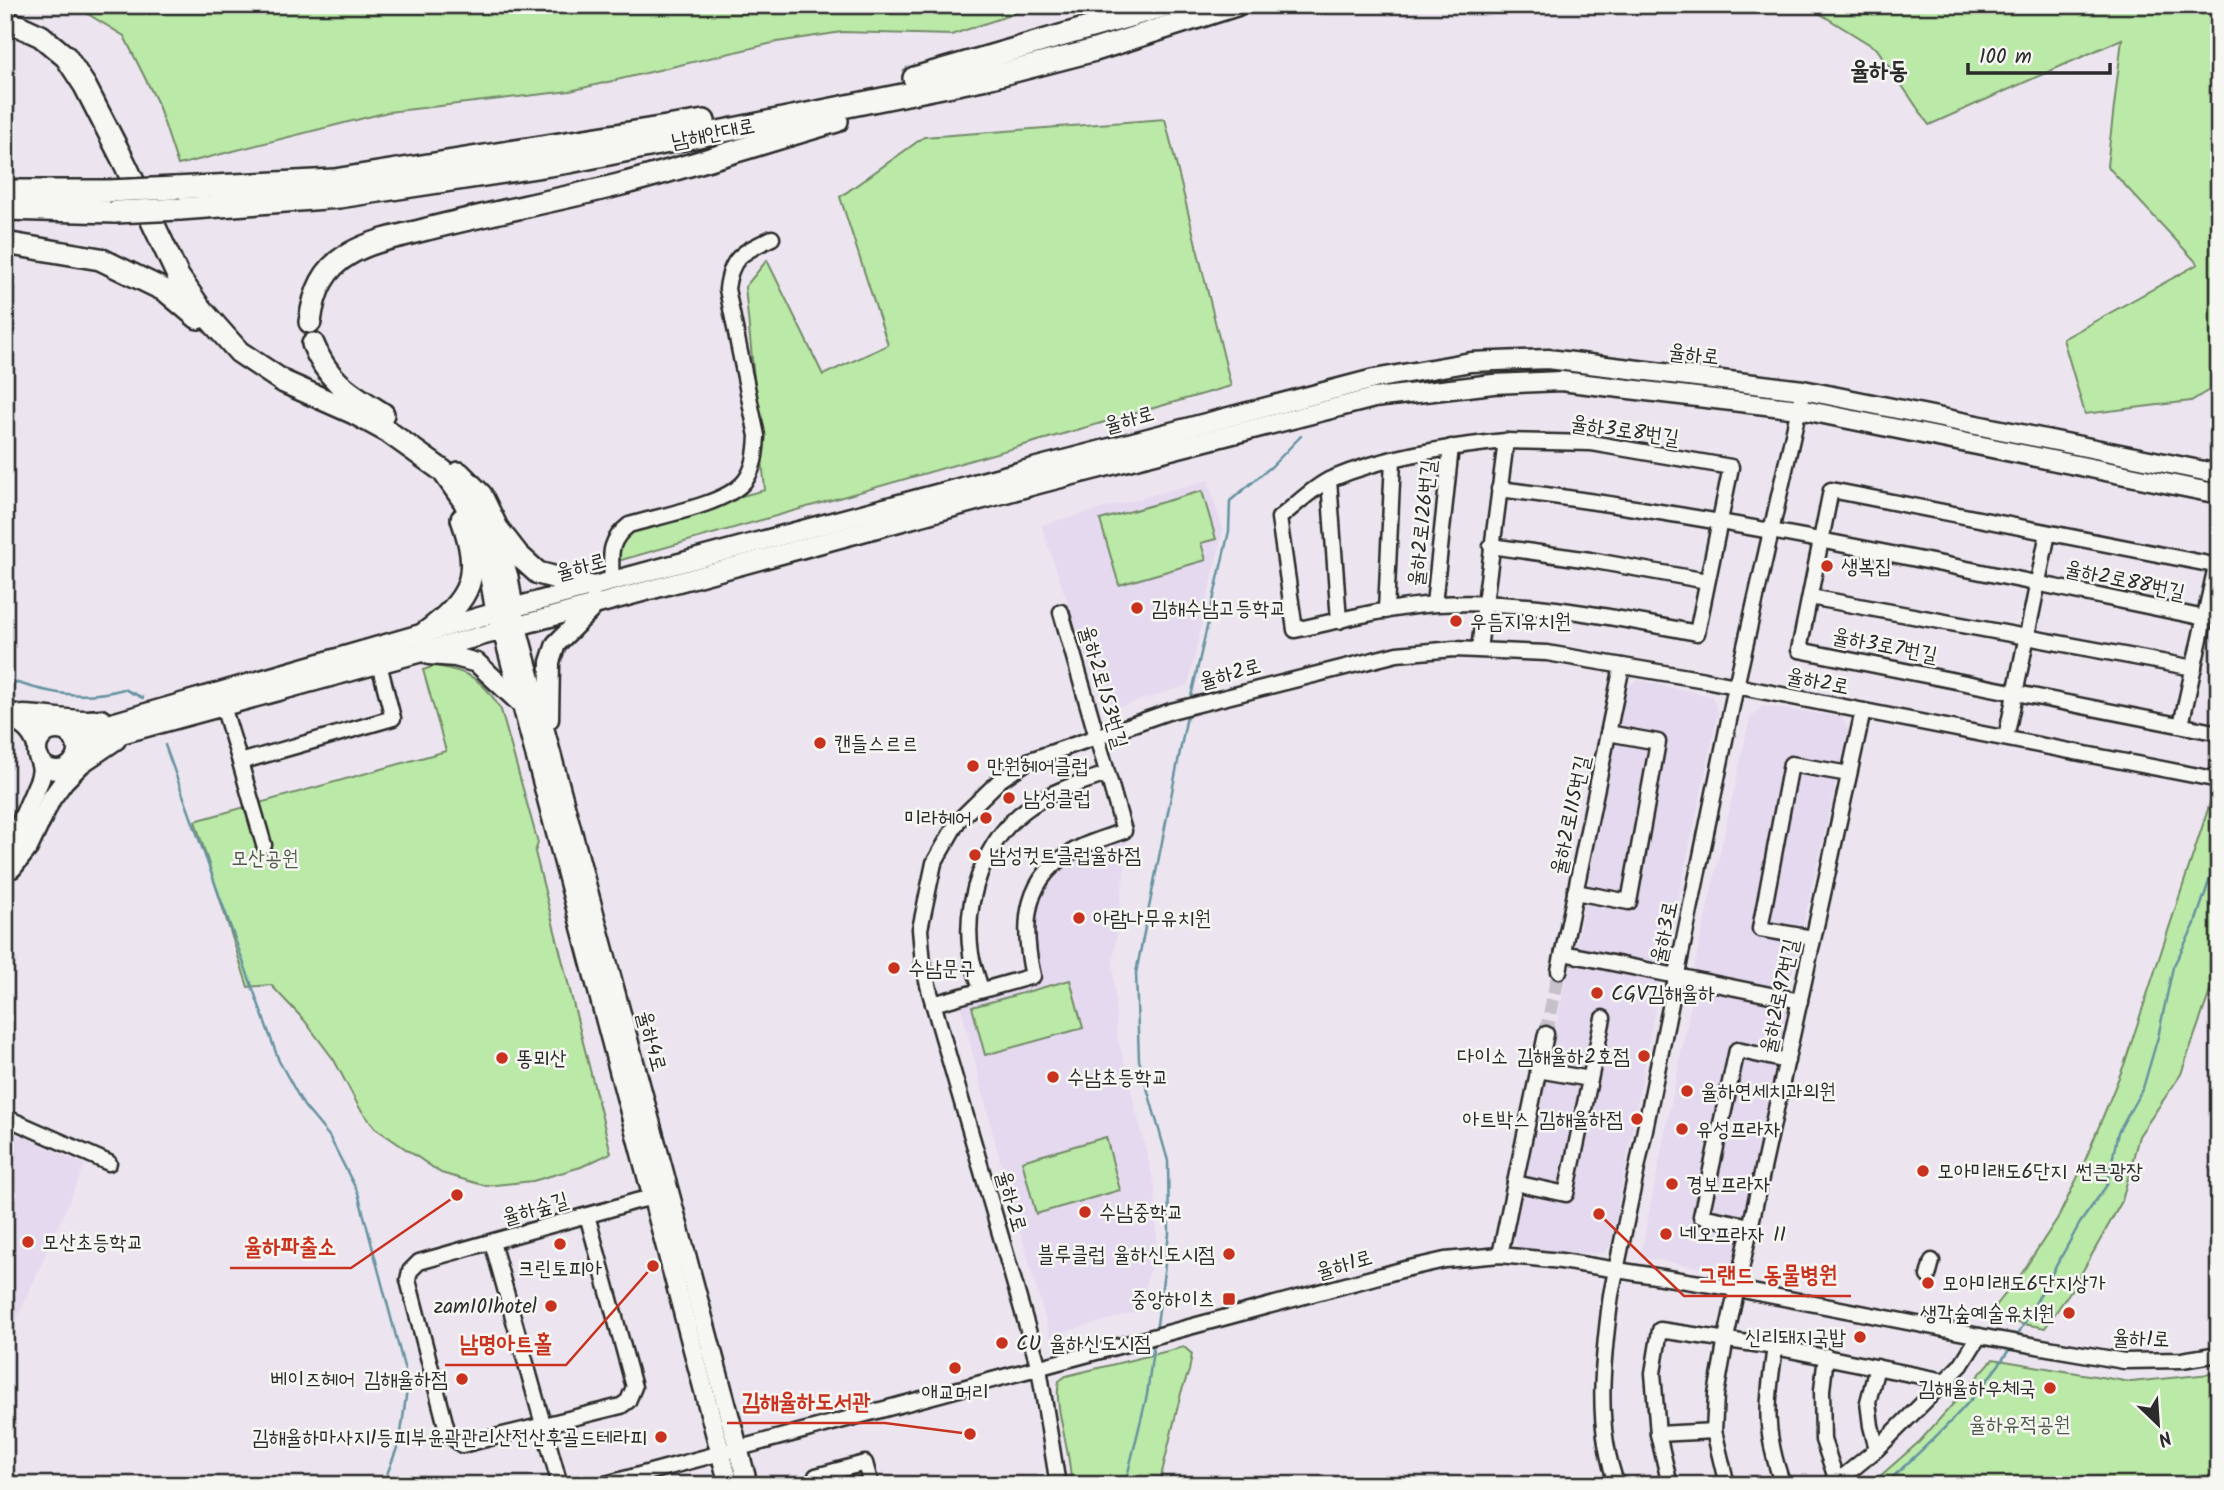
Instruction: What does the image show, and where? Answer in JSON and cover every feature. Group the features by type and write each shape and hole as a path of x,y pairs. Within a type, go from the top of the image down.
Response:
{"highway":[{"name":"남해안대로","path":"71,192 334,180 730,117 932,75 1168,5"},
{"name":"남해안대로","path":"5,209 116,212 339,197 569,162 987,78 1095,50 1236,5"},
{"path":"5,11 46,26 74,50 97,83 114,116 160,218 193,282 231,331 265,358 307,383 381,412"},
{"path":"5,22 41,36 66,57 85,86 178,276 200,308 239,352"},
{"path":"310,322 319,284 330,267 351,252 383,241 619,185 987,78"},
{"path":"5,178 71,192"},
{"path":"5,191 71,192"},
{"path":"5,243 100,259 166,292 239,352 284,382 354,413 451,472 481,495 497,528 518,555 538,573 592,596"},
{"path":"313,344 320,363 331,378 347,392 435,449 491,530 507,577 507,620"},
{"path":"425,633 450,615 472,580 468,537 451,472"}],"main road":[{"name":"율하로","path":"592,596 612,581 1374,379 1462,364 1548,359 1803,390 2219,474"},
{"name":"율하로","path":"73,741 143,728 418,654 507,620 592,596 1374,398 1493,384 1561,381 1799,409 2219,494"},
{"path":"549,747 550,662 556,644 592,596"},
{"name":"율하로","path":"73,741 176,705 425,633 507,620"},
{"name":"율하4로","path":"507,620 522,704 662,1197 730,1451 748,1485"},
{"name":"율하4로","path":"507,620 549,747 662,1197"},
{"path":"418,654 455,657 477,663 522,704"},
{"path":"14,716 40,715 92,720 152,706 176,705"},
{"path":"9,864 28,848 51,799 64,781 82,763 107,746 143,728"},
{"path":"5,886 9,864 40,779 40,740 57,730 73,741 75,759 55,775 47,786 9,864"},
{"path":"38,757 51,770 65,769"},
{"name":"율하4로","path":"729,1485 730,1451"}],"street":[{"path":"612,581 611,548 618,533 629,525 713,502 730,494 745,481 755,461 757,436 727,289 729,273 739,255 772,238"},
{"name":"율하3로","path":"1617,1485 1612,1473 1604,1419 1602,1364 1615,1270 1737,686 1803,390"},
{"path":"1479,649 1506,440"},
{"name":"율하2로126번길","path":"1484,603 1434,604 1295,630 1279,518 1329,480 1393,460 1451,447 1506,440"},
{"name":"율하3로8번길","path":"1484,603 1572,610 1697,633 1731,467 1591,443 1506,440"},
{"name":"율하2로126번길","path":"1434,604 1451,447"},
{"name":"율하2로126번길","path":"1386,611 1393,460"},
{"path":"1329,480 1339,621"},
{"path":"1499,489 1585,500 1720,523 2038,584"},
{"name":"율하3로7번길","path":"2218,566 1831,490 1799,650 2219,733"},
{"path":"2006,738 2048,533"},
{"path":"1491,546 1590,559 1707,582"},
{"name":"율하2로88번길","path":"2181,725 2218,566"},
{"name":"율하2로88번길","path":"2038,584 2205,618"},
{"name":"율하3로7번길","path":"1810,597 2194,668"},
{"name":"율하2로153번길","path":"933,1004 1033,976 1027,942 1027,914 1038,883 1049,869 1080,847 1124,831 1061,612"},
{"name":"율하2로","path":"1058,1485 1039,1368 933,1004 923,964 920,929 934,863 949,835 972,806 1000,780 1030,760 1171,711 1214,699 1397,654 1479,649 1546,653 1737,686 2219,780"},
{"path":"240,762 393,718 379,664"},
{"name":"율하2로115번길","path":"1559,971 1622,666"},
{"path":"223,706 264,845"},
{"path":"5,708 32,736 38,757"},
{"name":"율하2로97번길","path":"1727,1485 1714,1431 1716,1395 1726,1338 1863,711"},
{"path":"14,716 50,732"},
{"path":"1575,892 1629,902 1658,742 1608,733"},
{"path":"1813,938 1760,929 1791,764 1849,774"},
{"name":"율하2로153번길","path":"981,990 971,954 970,924 975,888 988,854 1004,831 1027,809 1055,792 1107,774"},
{"path":"1563,953 1800,1001"},
{"path":"1515,1183 1566,1194 1603,1018"},
{"path":"1500,1255 1546,1034"},
{"path":"1751,1226 1701,1216 1734,1063 1737,1051 1787,1061"},
{"path":"1538,1070 1590,1079"},
{"path":"5,1117 109,1163"},
{"name":"율하숲길","path":"560,1485 492,1242 662,1197"},
{"path":"492,1242 419,1262 413,1266 408,1276 448,1434 462,1446 621,1406 628,1401 634,1387 587,1215"},
{"name":"율하1로","path":"602,1485 1405,1269 1446,1260 1500,1255 1561,1261 1737,1289 2124,1361 2182,1360 2219,1353"},
{"path":"1670,1485 1658,1434 1653,1373 1660,1330 1726,1338 1945,1381"},
{"path":"1826,1356 1822,1390 1823,1440 1835,1483 1877,1449 1961,1365 1985,1337"},
{"path":"1775,1347 1767,1407 1769,1436 1783,1485"},
{"path":"1877,1367 1868,1402 1877,1449"},
{"path":"1658,1434 1714,1431"},
{"path":"818,1485 816,1476 865,1463 871,1485"}],"shaded area":[{"name":"김해수남고등학교","path":"1208,480 1223,530 1188,685 1105,712 1041,525"},
{"path":"1637,680 1712,696 1718,713 1664,967 1579,951 1576,947 1619,713 1626,687"},
{"path":"1762,706 1841,717 1849,730 1788,988 1693,972 1750,718"},
{"path":"1121,839 1128,841 1113,963 1117,1034 1155,1187 1157,1238 1140,1311 1050,1336 999,1157 960,1004 1040,982 1031,942 1035,903 1047,882 1058,871 1096,847"},
{"path":"1575,963 1660,981 1611,1245 1603,1253 1560,1253 1523,1249 1516,1244 1512,1236 1566,978"},
{"path":"1700,992 1784,1004 1790,1013 1733,1274 1640,1257 1692,1000"},
{"name":"모산초등학교","path":"5,1128 85,1165 15,1324 5,1320"}],"green space":[{"path":"73,5 1040,5 951,35 842,32 777,42 570,91 388,112 178,165 157,102 124,36"},
{"path":"1806,5 2219,5 2219,384 2191,401 2085,414 2063,339 2198,264 2107,166 2122,39 1929,125 1877,49"},
{"path":"1165,119 1231,386 611,563 629,525 765,490 745,287 767,260 823,375 888,345 840,197 924,137"},
{"path":"1202,491 1216,539 1201,543 1206,560 1119,585 1100,520"},
{"name":"모산공원","path":"435,666 466,674 482,684 501,710 538,843 535,852 611,1153 581,1167 533,1181 486,1186 441,1173 375,1128 359,1107 334,1060 304,1020 271,985 248,987 195,821 446,751 423,670"},
{"path":"2213,794 2219,795 2219,966 2181,1074 2139,1136 2122,1201 2076,1283 2045,1328 1987,1317 2022,1273 2059,1216 2082,1168 2124,1065"},
{"path":"1070,980 1083,1028 985,1055 972,1007"},
{"path":"1106,1137 1120,1190 1036,1214 1022,1161"},
{"path":"1184,1347 1192,1354 1189,1371 1181,1393 1159,1485 1071,1485 1069,1459 1058,1404 1059,1381 1066,1376"},
{"name":"율하유적공원","path":"1993,1359 2131,1382 2219,1373 2219,1483 1870,1485 1920,1441"}],"waterway":[{"path":"1190,701 1229,531 1230,501 1272,466 1301,436"},
{"path":"5,679 64,694 108,693 124,689 143,698"},
{"path":"1156,1332 1169,1234 1168,1161 1139,1060 1136,973 1188,711"},
{"path":"165,745 279,1061 304,1106 329,1136 358,1193 408,1382 400,1440 383,1485"},
{"path":"2016,1338 2080,1223 2107,1185 2118,1132 2143,1088 2158,1037 2173,967 2194,926 2219,852"},
{"path":"1125,1485 1147,1395 1154,1342"},
{"path":"1884,1485 1968,1403 2011,1347"}],"tunnel":[{"path":"1546,1034 1559,971"}],"place":[{"name":"생복집","path":"1827,566"},
{"name":"김해수남고등학교","path":"1137,608"},
{"name":"우듬지유치원","path":"1456,621"},
{"name":"캔들스르르","path":"820,743"},
{"name":"만원헤어클럽","path":"973,766"},
{"name":"남성클럽","path":"1009,798"},
{"name":"미라헤어","path":"986,818"},
{"name":"남성컷트클럽율하점","path":"975,855"},
{"name":"아람나무유치원","path":"1079,918"},
{"name":"수남문구","path":"894,968"},
{"name":"CGV김해율하","path":"1597,993"},
{"name":"다이소 김해율하2호점","path":"1644,1056"},
{"name":"똥뫼산","path":"502,1058"},
{"name":"수남초등학교","path":"1053,1077"},
{"name":"율하연세치과의원","path":"1687,1091"},
{"name":"아트박스 김해율하점","path":"1637,1119"},
{"name":"유성프라자","path":"1682,1129"},
{"name":"모아미래도6단지 썬큰광장","path":"1923,1171"},
{"name":"경보프라자","path":"1672,1184"},
{"name":"율하파출소","path":"457,1195"},
{"name":"수남중학교","path":"1085,1212"},
{"name":"그랜드 동물병원","path":"1599,1214"},
{"name":"네오프라자 II","path":"1666,1234"},
{"name":"모산초등학교","path":"28,1242"},
{"name":"크린토피아","path":"560,1244"},
{"name":"블루클럽 율하신도시점","path":"1229,1254"},
{"name":"남명아트홀","path":"653,1266"},
{"name":"모아미래도6단지상가","path":"1928,1283"},
{"name":"중앙하이츠","path":"1229,1299"},
{"name":"zam101hotel","path":"551,1306"},
{"name":"생각숲예술유치원","path":"2069,1313"},
{"name":"신리돼지국밥","path":"1860,1337"},
{"name":"CU 율하신도시점","path":"1002,1343"},
{"name":"애교머리","path":"955,1368"},
{"name":"베이즈헤어 김해율하점","path":"462,1379"},
{"name":"김해율하우체국","path":"2050,1388"},
{"name":"김해율하도서관","path":"970,1434"},
{"name":"김해율하마사지1등피부윤곽관리산전산후골드테라피","path":"661,1437"}],"district":[{"name":"율하동","path":"1879,70"}]}
